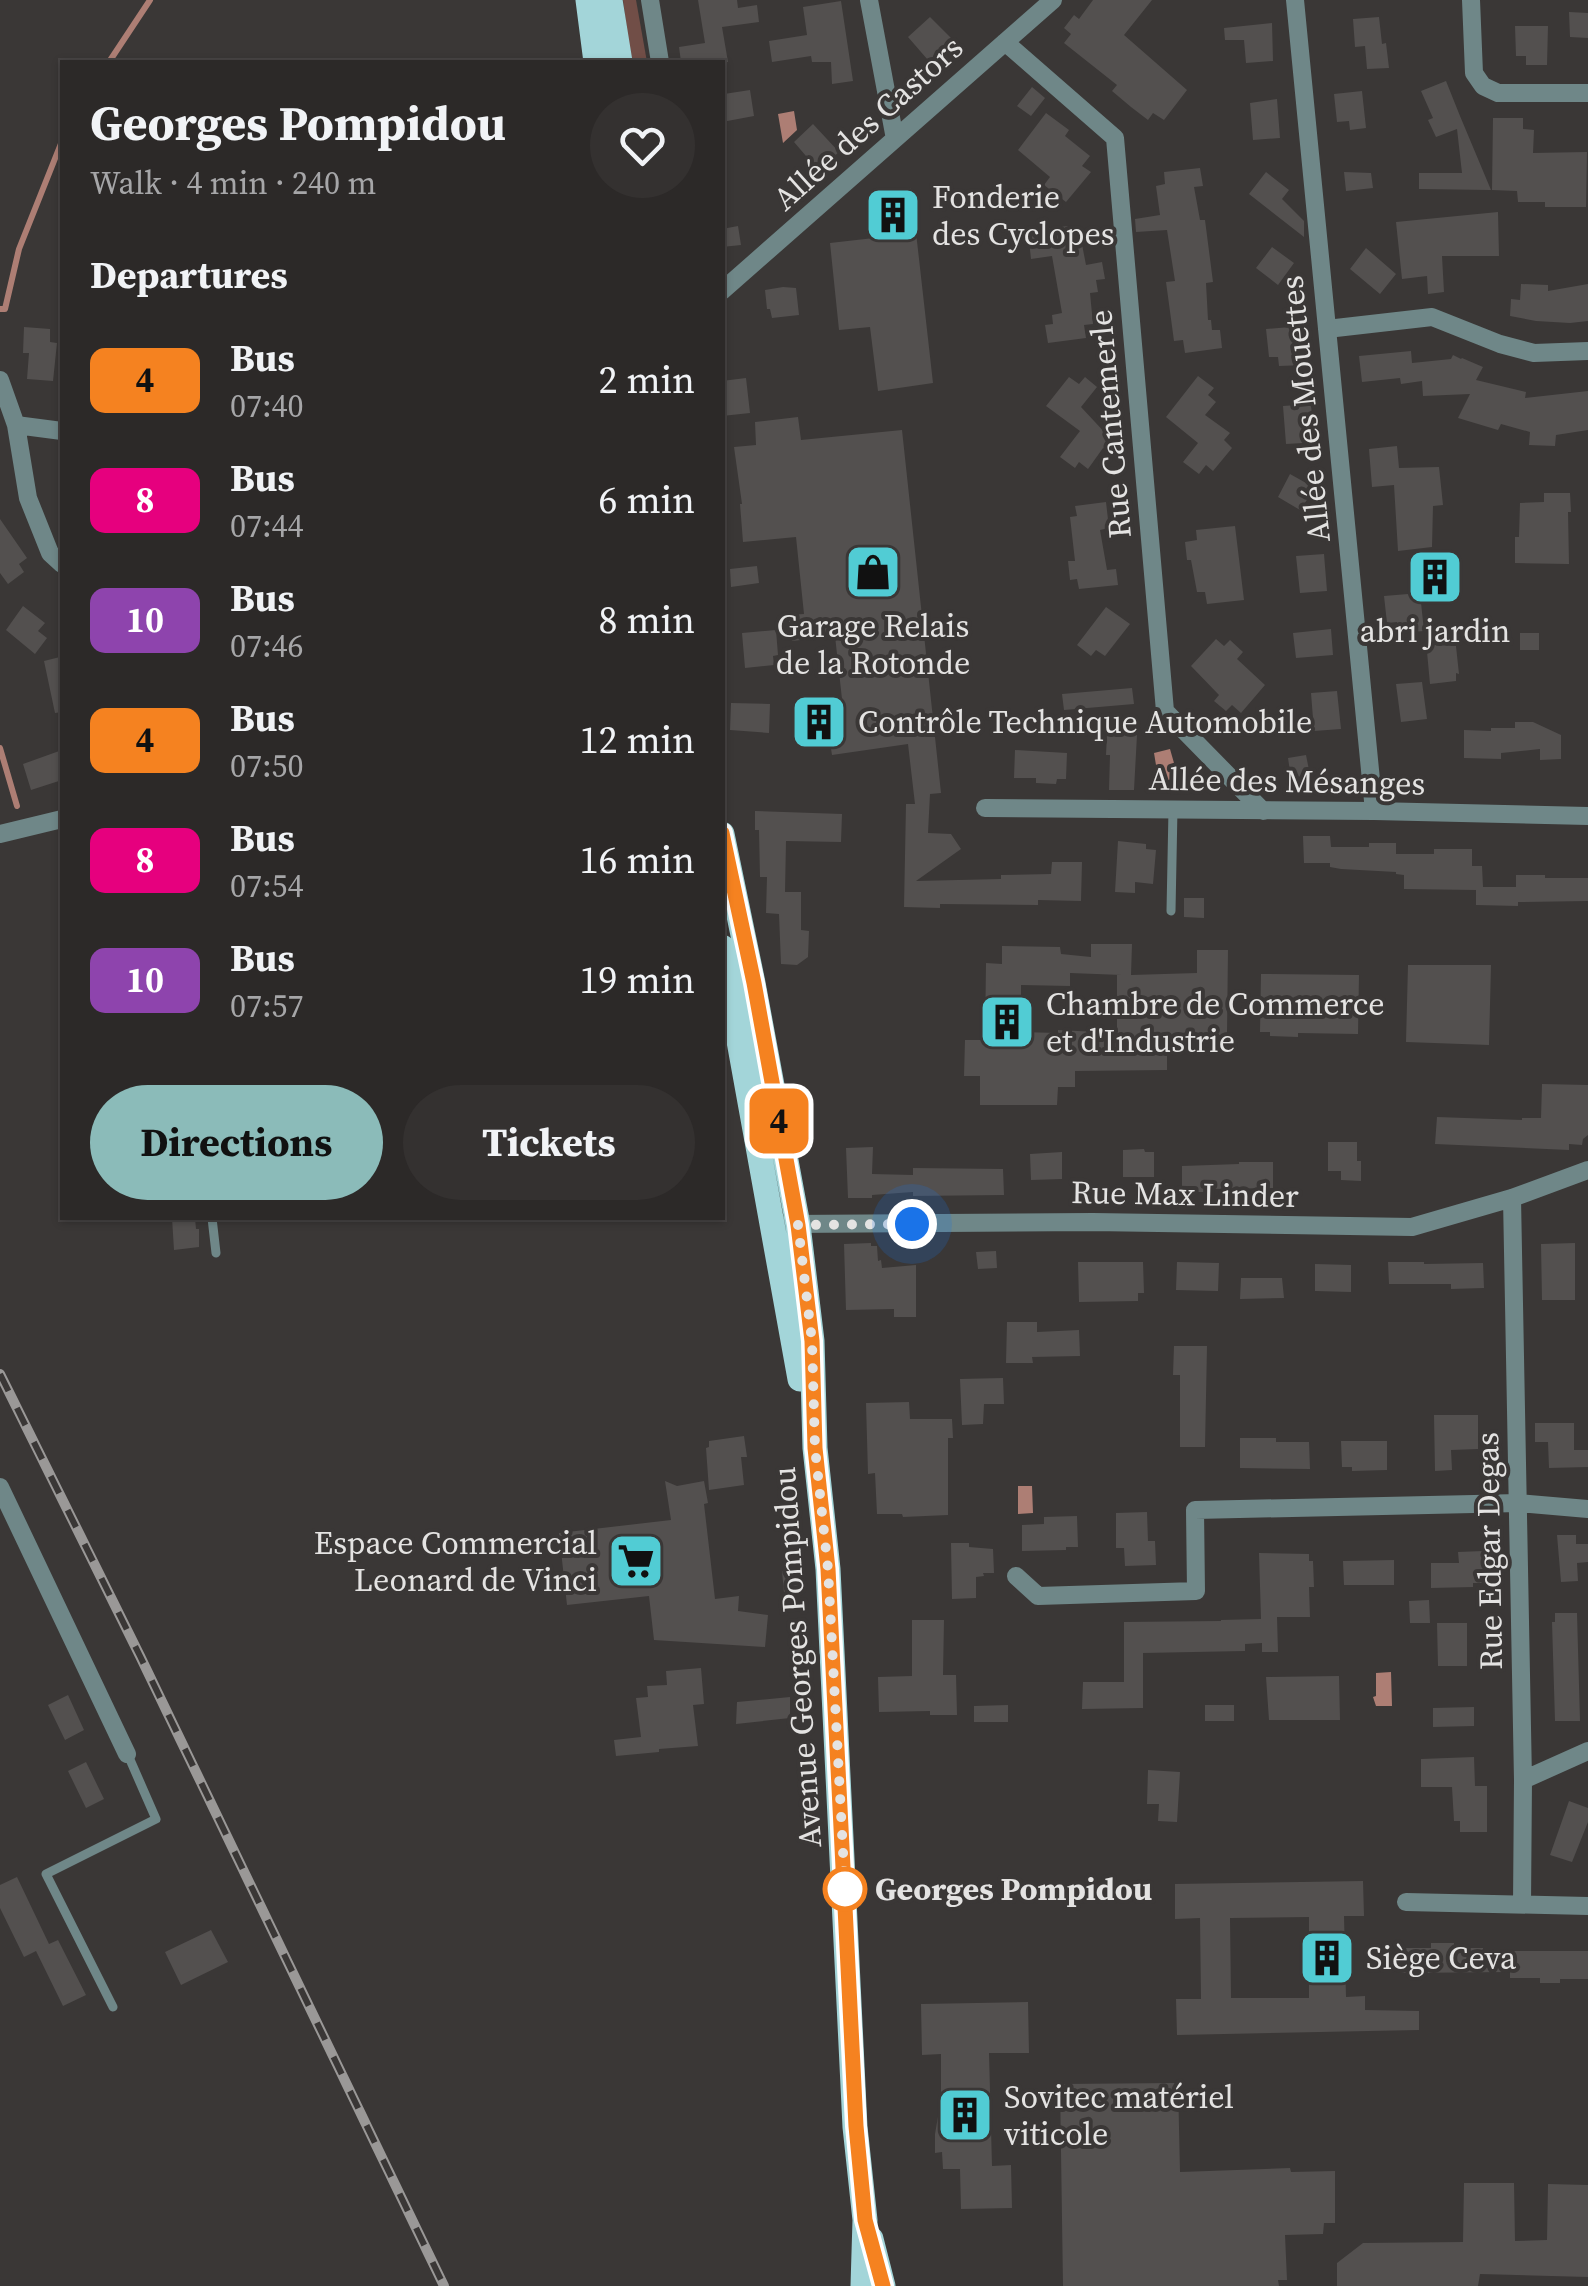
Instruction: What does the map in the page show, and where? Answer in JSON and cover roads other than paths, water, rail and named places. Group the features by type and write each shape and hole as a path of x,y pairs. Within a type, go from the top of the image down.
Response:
{"main road":[{"path":"588,0 596,60"},
{"path":"610,0 620,60"},
{"name":"Avenue Georges Pompidou","path":"725,848 754,983 785,1224"},
{"name":"Avenue Georges Pompidou","path":"725,960 812,1341 815,1448 828,1569 856,2126 865,2220 862,2286"},
{"name":"Avenue Georges Pompidou","path":"865,2220 884,2286"}],"street":[{"path":"650,0 660,60"},
{"path":"869,0 895,139"},
{"name":"Allée des Castors","path":"725,288 1053,0"},
{"name":"Allée des Mouettes","path":"1295,0 1374,811"},
{"path":"1471,0 1474,73 1483,86 1498,92 1588,93"},
{"name":"Rue Cantemerle","path":"1005,42 1114,138 1166,711 1263,812"},
{"path":"1327,329 1432,318 1534,353 1588,351"},
{"path":"0,380 16,425 28,498 50,553 60,562"},
{"path":"16,425 60,430"},
{"name":"Allée des Mésanges","path":"985,808 1588,816"},
{"path":"0,834 60,819"},
{"name":"Rue Max Linder","path":"785,1224 1094,1222 1412,1227 1512,1198 1588,1170"},
{"name":"Rue Edgar Degas","path":"1512,1198 1524,1780 1522,1904"},
{"path":"0,1487 127,1754"},
{"path":"1016,1576 1038,1596 1196,1591 1195,1510 1519,1503 1588,1509"},
{"path":"1524,1780 1588,1751"},
{"path":"1406,1902 1588,1906"}],"lane":[{"path":"1171,911 1173,809"},
{"path":"212,1220 216,1252"},
{"path":"113,2007 46,1874 156,1819 127,1754"}],"waterway":[{"path":"110,60 150,0"},
{"path":"0,309 5,309 19,249 60,146"},
{"path":"0,748 17,806"}],"railway":[{"path":"0,1374 444,2286"}],"place":[{"name":"Fonderie des Cyclopes","path":"893,215"},
{"name":"Garage Relais de la Rotonde","path":"873,572"},
{"name":"abri jardin","path":"1435,577"},
{"name":"Contrôle Technique Automobile","path":"819,722"},
{"name":"Chambre de Commerce et d'Industrie","path":"1007,1022"},
{"name":"Espace Commercial Leonard de Vinci","path":"636,1561"},
{"name":"Georges Pompidou","path":"845,1889"},
{"name":"Siège Ceva","path":"1327,1958"},
{"name":"Sovitec matériel viticole","path":"965,2115"}]}
